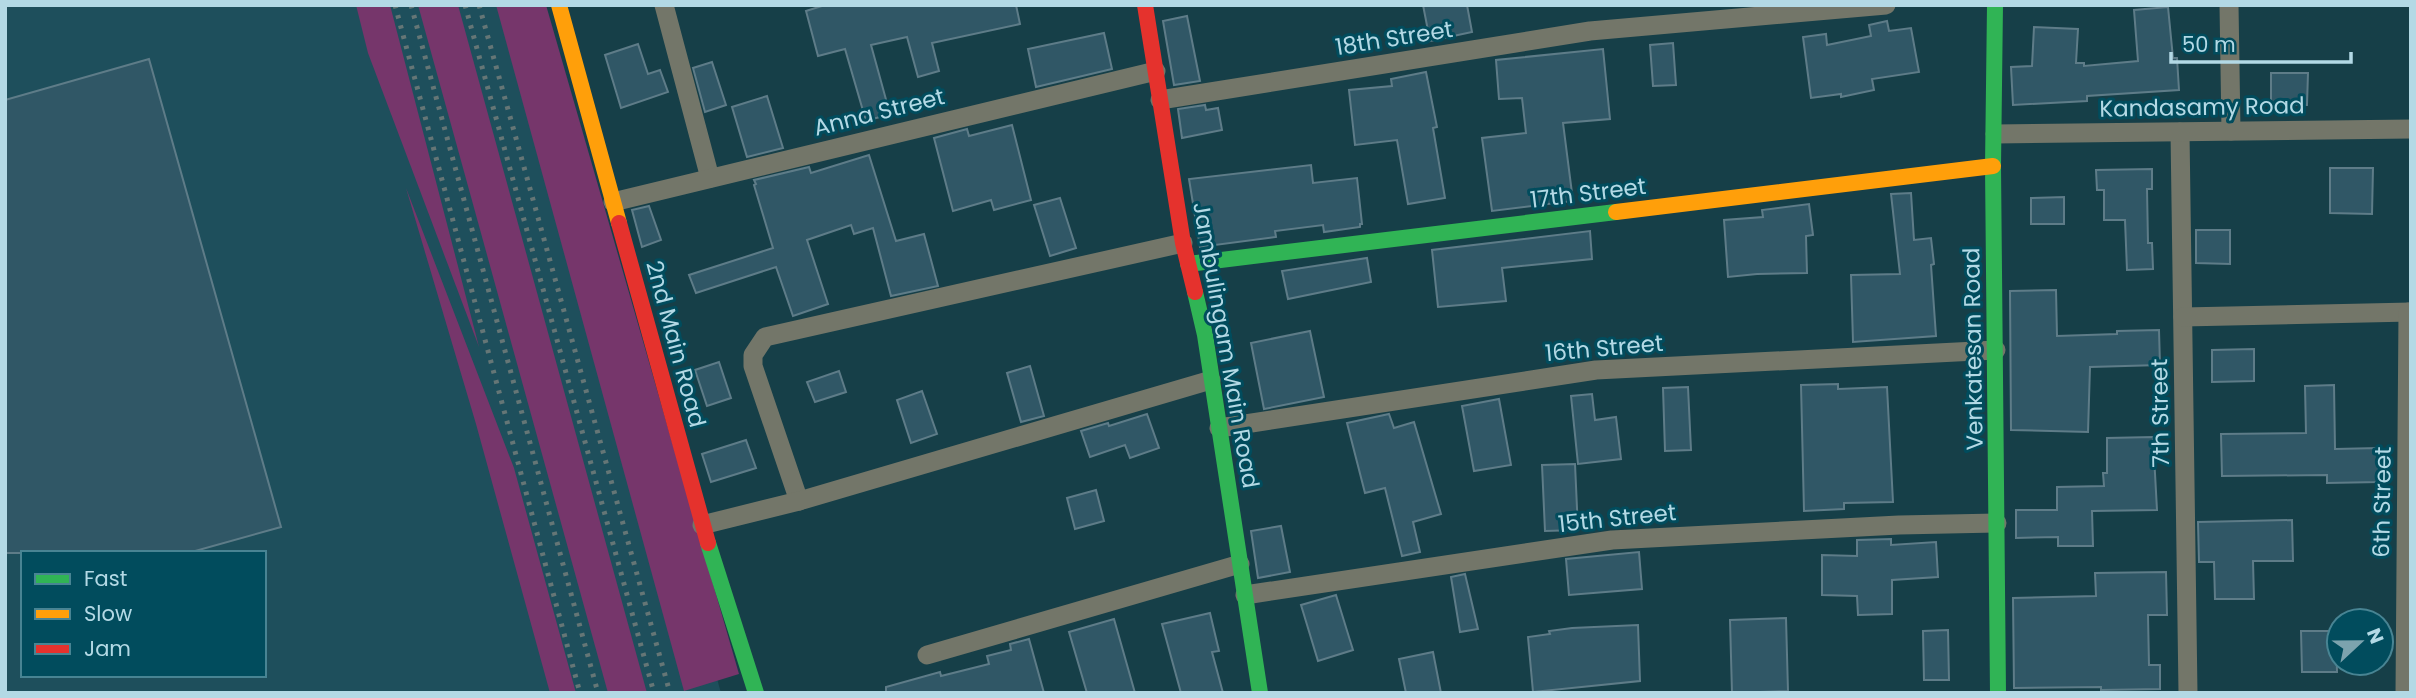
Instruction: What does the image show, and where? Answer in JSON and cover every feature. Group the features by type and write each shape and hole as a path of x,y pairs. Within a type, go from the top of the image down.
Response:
{"street":[{"name":"2nd Main Road","path":"559,5 702,525 756,693"},
{"path":"664,5 710,178"},
{"name":"Jambulingam Main Road","path":"1145,5 1183,243 1205,335 1260,693"},
{"name":"18th Street","path":"1160,100 1590,31 1886,5"},
{"name":"Venkatesan Road","path":"1994,5 1998,693"},
{"path":"2229,5 2231,131"},
{"name":"Anna Street","path":"614,202 1156,71"},
{"name":"Kandasamy Road","path":"1995,134 2411,129"},
{"name":"7th Street","path":"2180,132 2189,693"},
{"name":"17th Street","path":"1188,264 1993,166"},
{"path":"799,501 753,366 753,355 765,337 1183,243"},
{"name":"6th Street","path":"2183,317 2409,312 2405,693"},
{"name":"16th Street","path":"1219,428 1596,370 1996,350"},
{"path":"702,525 799,501 1211,380"},
{"name":"15th Street","path":"1245,596 1612,540 1899,524 1997,523"},
{"path":"927,655 1240,564"}],"shaded area":[{"path":"5,5 530,5 721,693 5,693"},
{"path":"356,5 390,5 479,347 368,53"},
{"path":"418,5 458,5 647,693 608,693"},
{"path":"496,5 546,5 739,674 684,691"},
{"path":"406,188 514,468 576,693 550,693 476,424"}],"building":[{"path":"825,5 1016,5 1020,24 932,43 939,71 918,77 907,37 871,45 890,114 866,121 845,49 818,56 806,11"},
{"path":"1423,5 1467,5 1472,32 1430,41"},
{"path":"2168,7 2173,58 2177,58 2179,90 2087,96 2087,101 2013,105 2011,67 2032,66 2034,27 2078,29 2076,63 2084,63 2084,66 2138,61 2134,10"},
{"path":"1187,16 1200,81 1174,85 1163,21"},
{"path":"1887,21 1889,31 1911,28 1919,72 1872,79 1874,90 1841,97 1841,94 1811,98 1803,37 1826,34 1827,45 1871,36 1869,25"},
{"path":"1104,33 1112,69 1036,87 1028,49"},
{"path":"1673,43 1676,85 1653,86 1650,45"},
{"path":"638,44 648,74 660,70 668,92 621,108 605,55"},
{"path":"1603,49 1610,119 1563,123 1573,201 1492,211 1482,138 1526,133 1522,98 1499,99 1496,60"},
{"path":"149,59 281,527 195,551 5,553 5,100"},
{"path":"712,62 726,105 705,112 693,68"},
{"path":"1426,72 1437,127 1433,128 1445,198 1408,204 1397,140 1355,145 1349,90 1392,86 1391,79"},
{"path":"2271,73 2308,73 2307,105 2271,104"},
{"path":"767,96 783,148 747,157 732,107"},
{"path":"1205,105 1206,110 1218,108 1222,130 1182,138 1178,109"},
{"path":"1012,125 1031,200 994,210 991,200 953,211 934,138 967,129 969,136"},
{"path":"869,155 896,241 924,234 938,286 891,296 873,228 854,234 851,225 807,240 828,304 793,316 776,267 696,293 689,275 773,248 754,180 809,167 811,173"},
{"path":"1311,165 1313,183 1357,178 1362,224 1360,227 1324,232 1323,225 1275,231 1276,237 1200,247 1189,179"},
{"path":"2330,168 2373,168 2372,214 2330,213"},
{"path":"2152,169 2152,189 2147,189 2148,243 2152,243 2153,269 2127,270 2125,220 2104,220 2104,190 2097,190 2096,170"},
{"path":"1911,193 1914,240 1931,238 1936,336 1853,342 1851,275 1900,274 1891,194"},
{"path":"2064,197 2064,224 2031,224 2031,198"},
{"path":"1060,198 1076,248 1050,256 1034,205"},
{"path":"1809,204 1813,235 1806,236 1807,273 1728,277 1724,220 1763,217 1762,210"},
{"path":"649,206 661,240 642,247 632,210"},
{"path":"2196,230 2230,230 2230,264 2196,263"},
{"path":"1590,231 1592,259 1502,268 1506,301 1438,307 1432,250"},
{"path":"1367,258 1371,282 1288,299 1282,271"},
{"path":"2056,290 2057,336 2159,330 2160,365 2090,367 2088,432 2011,430 2010,291"},
{"path":"1310,331 1324,397 1264,409 1251,343"},
{"path":"2254,349 2254,381 2212,382 2212,350"},
{"path":"719,362 731,398 707,406 695,370"},
{"path":"1030,366 1044,416 1021,422 1007,373"},
{"path":"839,371 846,392 815,402 807,382"},
{"path":"1838,384 1838,389 1887,387 1893,502 1844,503 1844,509 1804,511 1801,385"},
{"path":"2334,385 2335,449 2378,448 2379,482 2327,483 2327,475 2222,476 2221,434 2306,433 2305,386"},
{"path":"1688,387 1691,450 1665,451 1663,388"},
{"path":"922,391 937,434 911,443 897,400"},
{"path":"1592,394 1595,420 1616,417 1621,459 1578,464 1571,396"},
{"path":"1499,399 1511,465 1474,471 1462,406"},
{"path":"1147,414 1159,448 1130,458 1125,445 1090,457 1081,431 1108,423 1109,426"},
{"path":"1389,414 1394,428 1414,422 1441,514 1413,522 1420,552 1402,556 1385,488 1365,493 1347,423"},
{"path":"2153,437 2157,510 2092,511 2093,546 2058,546 2058,537 2016,538 2016,510 2057,510 2057,487 2104,486 2103,473 2107,473 2107,438"},
{"path":"746,440 756,468 711,482 702,454"},
{"path":"1575,464 1578,530 1545,531 1542,465"},
{"path":"1096,490 1104,521 1075,529 1067,498"},
{"path":"2292,520 2293,561 2253,561 2254,599 2215,599 2214,562 2199,562 2198,522"},
{"path":"1281,526 1290,572 1258,578 1251,531"},
{"path":"1891,539 1891,545 1936,542 1938,577 1892,580 1892,614 1858,615 1857,596 1822,595 1822,555 1857,556 1857,540"},
{"path":"1639,552 1642,589 1569,595 1566,559"},
{"path":"2166,572 2167,615 2148,615 2149,665 2160,665 2160,689 2014,688 2013,598 2096,596 2095,573"},
{"path":"1465,574 1478,629 1460,632 1451,577"},
{"path":"1336,595 1353,650 1318,661 1301,605"},
{"path":"1210,613 1219,651 1212,652 1223,693 1181,693 1162,624"},
{"path":"1786,618 1788,691 1732,693 1730,620"},
{"path":"1114,619 1135,693 1087,693 1069,632"},
{"path":"1638,625 1640,681 1533,692 1528,637 1572,628"},
{"path":"1948,630 1949,680 1924,680 1923,631"},
{"path":"2301,631 2325,631 2325,672 2302,672"},
{"path":"1029,639 1044,693 886,693 886,687 940,672 941,676 989,664 987,656 1011,650 1010,644"},
{"path":"1433,652 1441,693 1406,693 1399,659"}],"railway":[{"path":"395,5 580,693"},
{"path":"411,5 598,693"},
{"path":"465,5 654,693"},
{"path":"479,5 670,693"}],"traffic: fast":[{"path":"1995,5 1993,166 1998,693"},
{"path":"1188,264 1616,212"},
{"path":"1195,292 1205,335 1260,693"},
{"path":"708,543 756,693"}],"traffic: slow":[{"path":"559,5 619,223"},
{"path":"1616,212 1993,166"}],"traffic: jam":[{"path":"1145,5 1183,243 1195,292"},
{"path":"619,223 708,543"}]}
